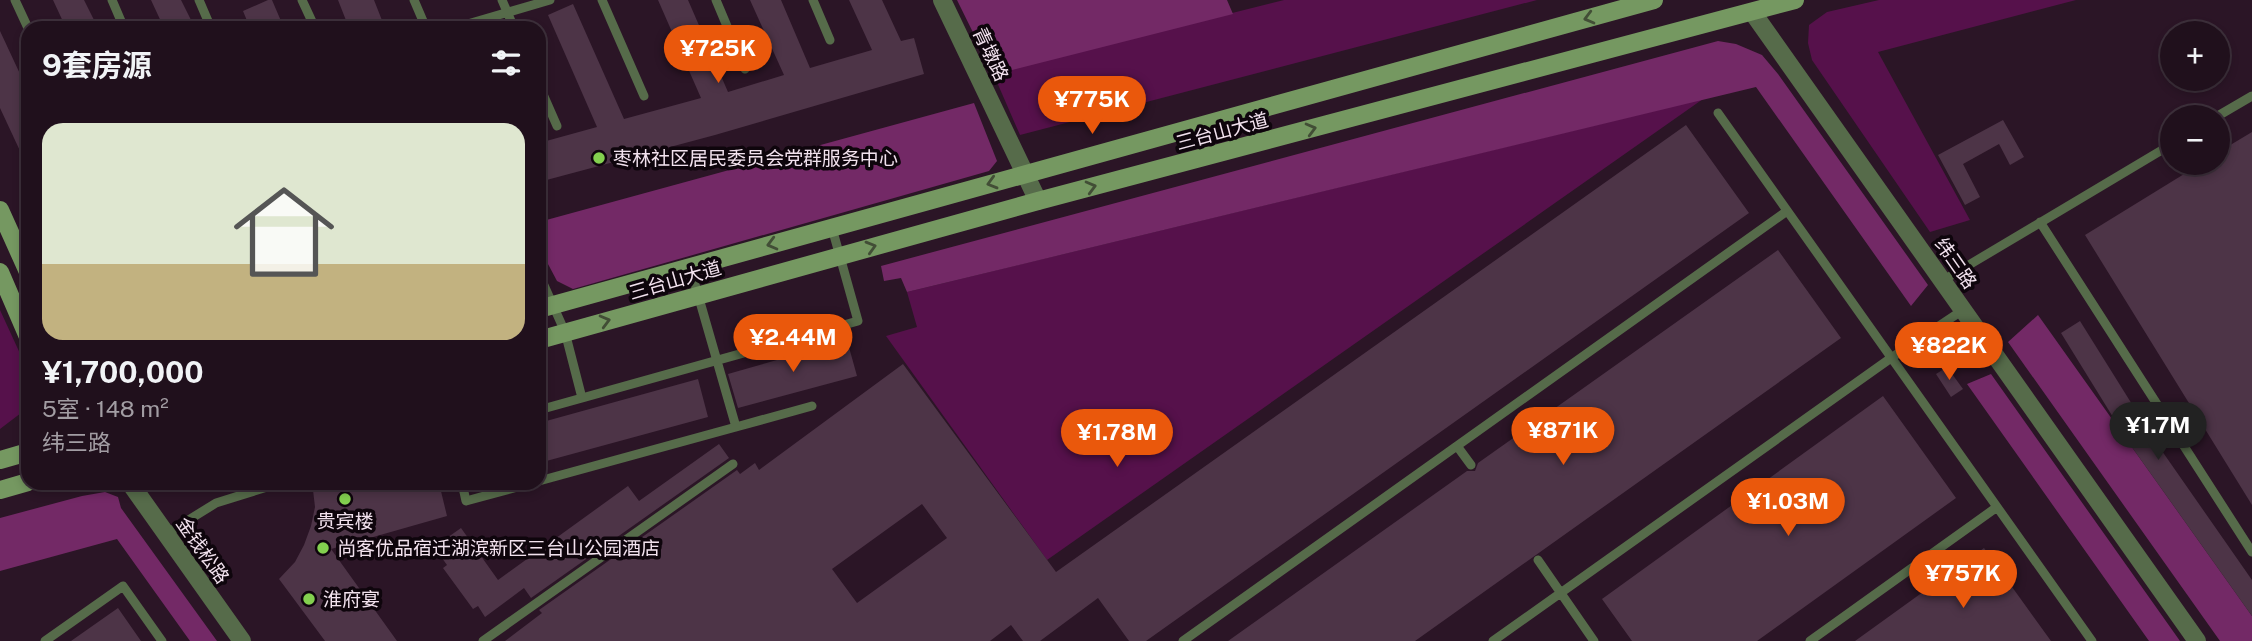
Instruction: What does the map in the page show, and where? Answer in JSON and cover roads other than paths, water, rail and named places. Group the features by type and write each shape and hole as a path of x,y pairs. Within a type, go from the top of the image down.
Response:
{"main road":[{"name":"三台山大道","path":"546,307 1654,0"},
{"name":"三台山大道","path":"546,338 1038,201 1795,0"},
{"path":"0,210 21,256"},
{"path":"0,272 21,321"},
{"path":"0,460 21,454"},
{"path":"0,490 21,484"}],"street":[{"name":"青墩路","path":"942,0 1038,201"},
{"name":"纬三路","path":"1753,13 2197,641"},
{"name":"金钱松路","path":"135,490 242,641"}],"lane":[{"path":"15,0 25,21"},
{"path":"112,0 121,21"},
{"path":"199,0 208,21"},
{"path":"302,0 312,21"},
{"path":"414,0 423,21"},
{"path":"502,0 511,21"},
{"path":"477,21 550,0"},
{"path":"602,0 644,96"},
{"path":"716,0 745,69"},
{"path":"813,0 830,40"},
{"path":"2230,109 2252,96"},
{"path":"546,101 557,126"},
{"path":"1718,113 2092,641"},
{"path":"1942,281 2160,151"},
{"path":"1183,641 1787,211"},
{"path":"2040,222 2252,552"},
{"path":"546,408 858,321 832,228"},
{"path":"690,267 736,427"},
{"path":"546,307 565,332 582,398"},
{"path":"1493,641 1891,358 1963,310"},
{"path":"546,479 812,406"},
{"path":"1457,446 1471,465"},
{"path":"483,641 733,464"},
{"path":"166,534 216,503 254,490"},
{"path":"464,490 466,501 506,490"},
{"path":"1810,641 1997,507"},
{"path":"1538,560 1594,641"},
{"path":"45,641 123,586 162,641"}],"place":[{"name":"枣林社区居民委员会党群服务中心","path":"599,158"},
{"name":"贵宾楼","path":"345,499"},
{"name":"尚客优品宿迁湖滨新区三台山公园酒店","path":"323,548"},
{"name":"淮府宴","path":"309,599"}]}
